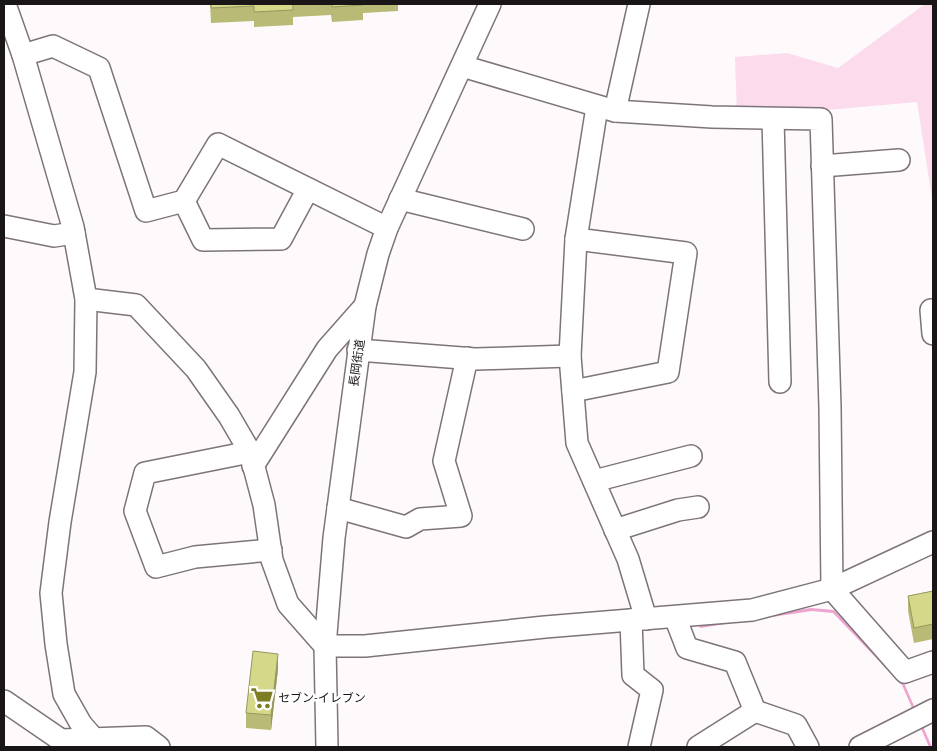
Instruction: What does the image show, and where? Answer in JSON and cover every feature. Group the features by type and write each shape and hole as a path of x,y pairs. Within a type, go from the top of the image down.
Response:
{"street":[{"path":"5,4 23,55 74,233 86,299 85,372 60,522 51,593 56,644 64,694 81,724 97,743"},
{"name":"長岡街道","path":"327,747 324,646 338,508 365,306 378,254 387,228 490,4"},
{"path":"639,4 606,109 576,239 570,356 577,442 628,559 639,620 633,675 652,690 639,747"},
{"path":"23,55 53,46 99,68 146,211 184,201 218,144 387,228"},
{"path":"462,66 606,109 773,119 821,119 830,406 832,589 905,672 933,662"},
{"path":"773,119 780,382"},
{"path":"822,166 899,160"},
{"path":"184,201 203,240 281,239 308,188"},
{"path":"400,199 523,229"},
{"path":"4,226 54,236 74,233"},
{"path":"573,391 668,372 686,253 576,239"},
{"path":"86,299 136,306 196,368 229,416 251,459 264,505 271,550 288,604 324,646 365,646 545,627 752,610 832,589 929,548"},
{"path":"271,550 195,556 156,568 135,511 145,473 251,459 327,349 365,306"},
{"path":"931,310 933,334"},
{"path":"358,350 467,358 570,356"},
{"path":"338,508 406,528 420,519 461,516 444,461 467,358"},
{"path":"594,481 691,456"},
{"path":"616,530 678,510 698,507"},
{"path":"675,617 686,648 735,662 754,711"},
{"path":"4,701 61,740 97,743 146,736 159,747"},
{"path":"860,747 933,710"},
{"path":"698,747 754,711"},
{"path":"754,711 796,725 808,747"}],"shaded area":[{"path":"925,4 933,4 933,205 917,102 737,118 735,57 787,53 838,68"},
{"path":"811,608 834,610 904,683 932,747 929,747 902,685 833,613 812,611 700,628 699,625"}],"building":[{"path":"211,4 293,4 293,10 254,12 254,6 211,8"},
{"path":"332,4 363,4 363,5 332,7"},
{"path":"933,591 933,624 914,628 908,596"},
{"name":"セブン-イレブン","path":"253,651 278,654 271,715 246,713"}],"place":[{"name":"セブン-イレブン","path":"262,698"}]}
